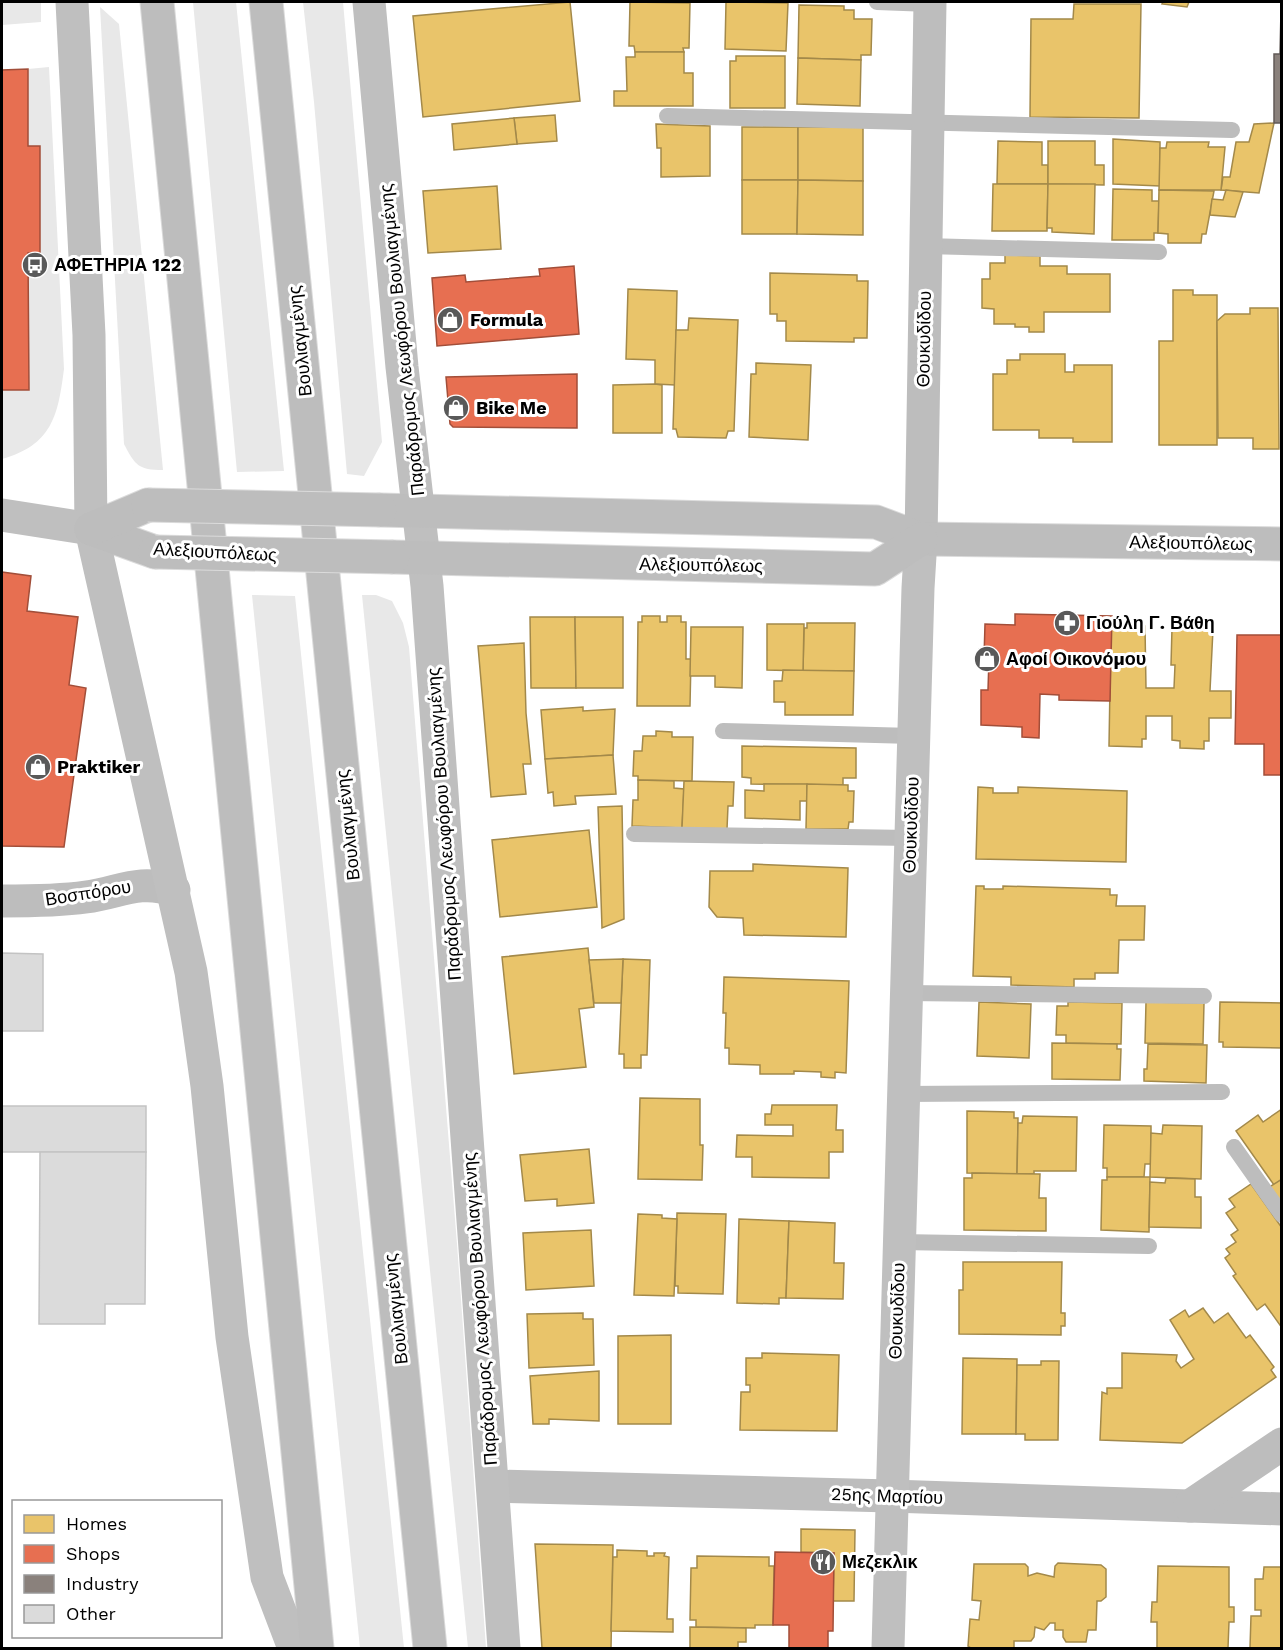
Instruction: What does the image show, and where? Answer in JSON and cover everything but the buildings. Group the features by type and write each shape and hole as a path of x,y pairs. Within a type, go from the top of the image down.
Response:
{"main road":[{"path":"72,2 88,324 91,529 174,891 194,994 207,1086 232,1337 267,1577 294,1648"},
{"path":"157,2 317,1648"},
{"name":"Βουλιαγμένης","path":"266,2 430,1648"},
{"name":"Παράδρομος Λεωφόρου Βουλιαγμένης","path":"369,2 402,367 420,511 408,558 493,1486 504,1648"},
{"name":"Θουκυδίδου","path":"888,1648 913,736 921,539 930,3"},
{"name":"Αλεξιουπόλεως","path":"91,529 148,505 876,522 921,539 1281,544"},
{"path":"2,515 91,529"},
{"name":"Αλεξιουπόλεως","path":"91,529 155,552 875,569 921,539"},
{"name":"Βοσπόρου","path":"2,901 90,897 137,886 157,885 174,891"},
{"path":"1190,1506 1281,1444"},
{"name":"25ης Μαρτίου","path":"493,1486 1281,1509"}],"lane":[{"path":"877,2 930,3"},
{"path":"668,116 1232,130"},
{"path":"925,246 1159,252"},
{"path":"723,731 913,736"},
{"path":"634,834 910,838"},
{"path":"906,993 1204,996"},
{"path":"903,1094 1222,1092"},
{"path":"1234,1148 1281,1215"},
{"path":"899,1242 1149,1246"}],"shaded area":[{"path":"2,2 41,2 41,22 2,25"},
{"path":"193,2 236,2 284,471 237,472"},
{"path":"303,2 343,2 382,442 364,476 347,474"},
{"path":"100,7 119,24 163,470 148,469 138,465 124,444"},
{"path":"49,67 64,369 55,414 42,437 32,446 2,459 2,390 29,390 28,253 40,252 40,146 28,146 28,69"},
{"path":"252,595 295,596 404,1648 360,1648"},
{"path":"362,595 376,595 392,601 403,623 409,647 457,1244 486,1648 468,1648"}],"place":[{"name":"ΑΦΕΤΗΡΙΑ 122","path":"35,265"},
{"name":"Formula","path":"450,320"},
{"name":"Bike Me","path":"456,408"},
{"name":"Γιούλη Γ. Βάθη","path":"1067,623"},
{"name":"Αφοί Οικονόμου","path":"987,659"},
{"name":"Praktiker","path":"38,767"},
{"name":"Μεζεκλικ","path":"823,1562"}]}
